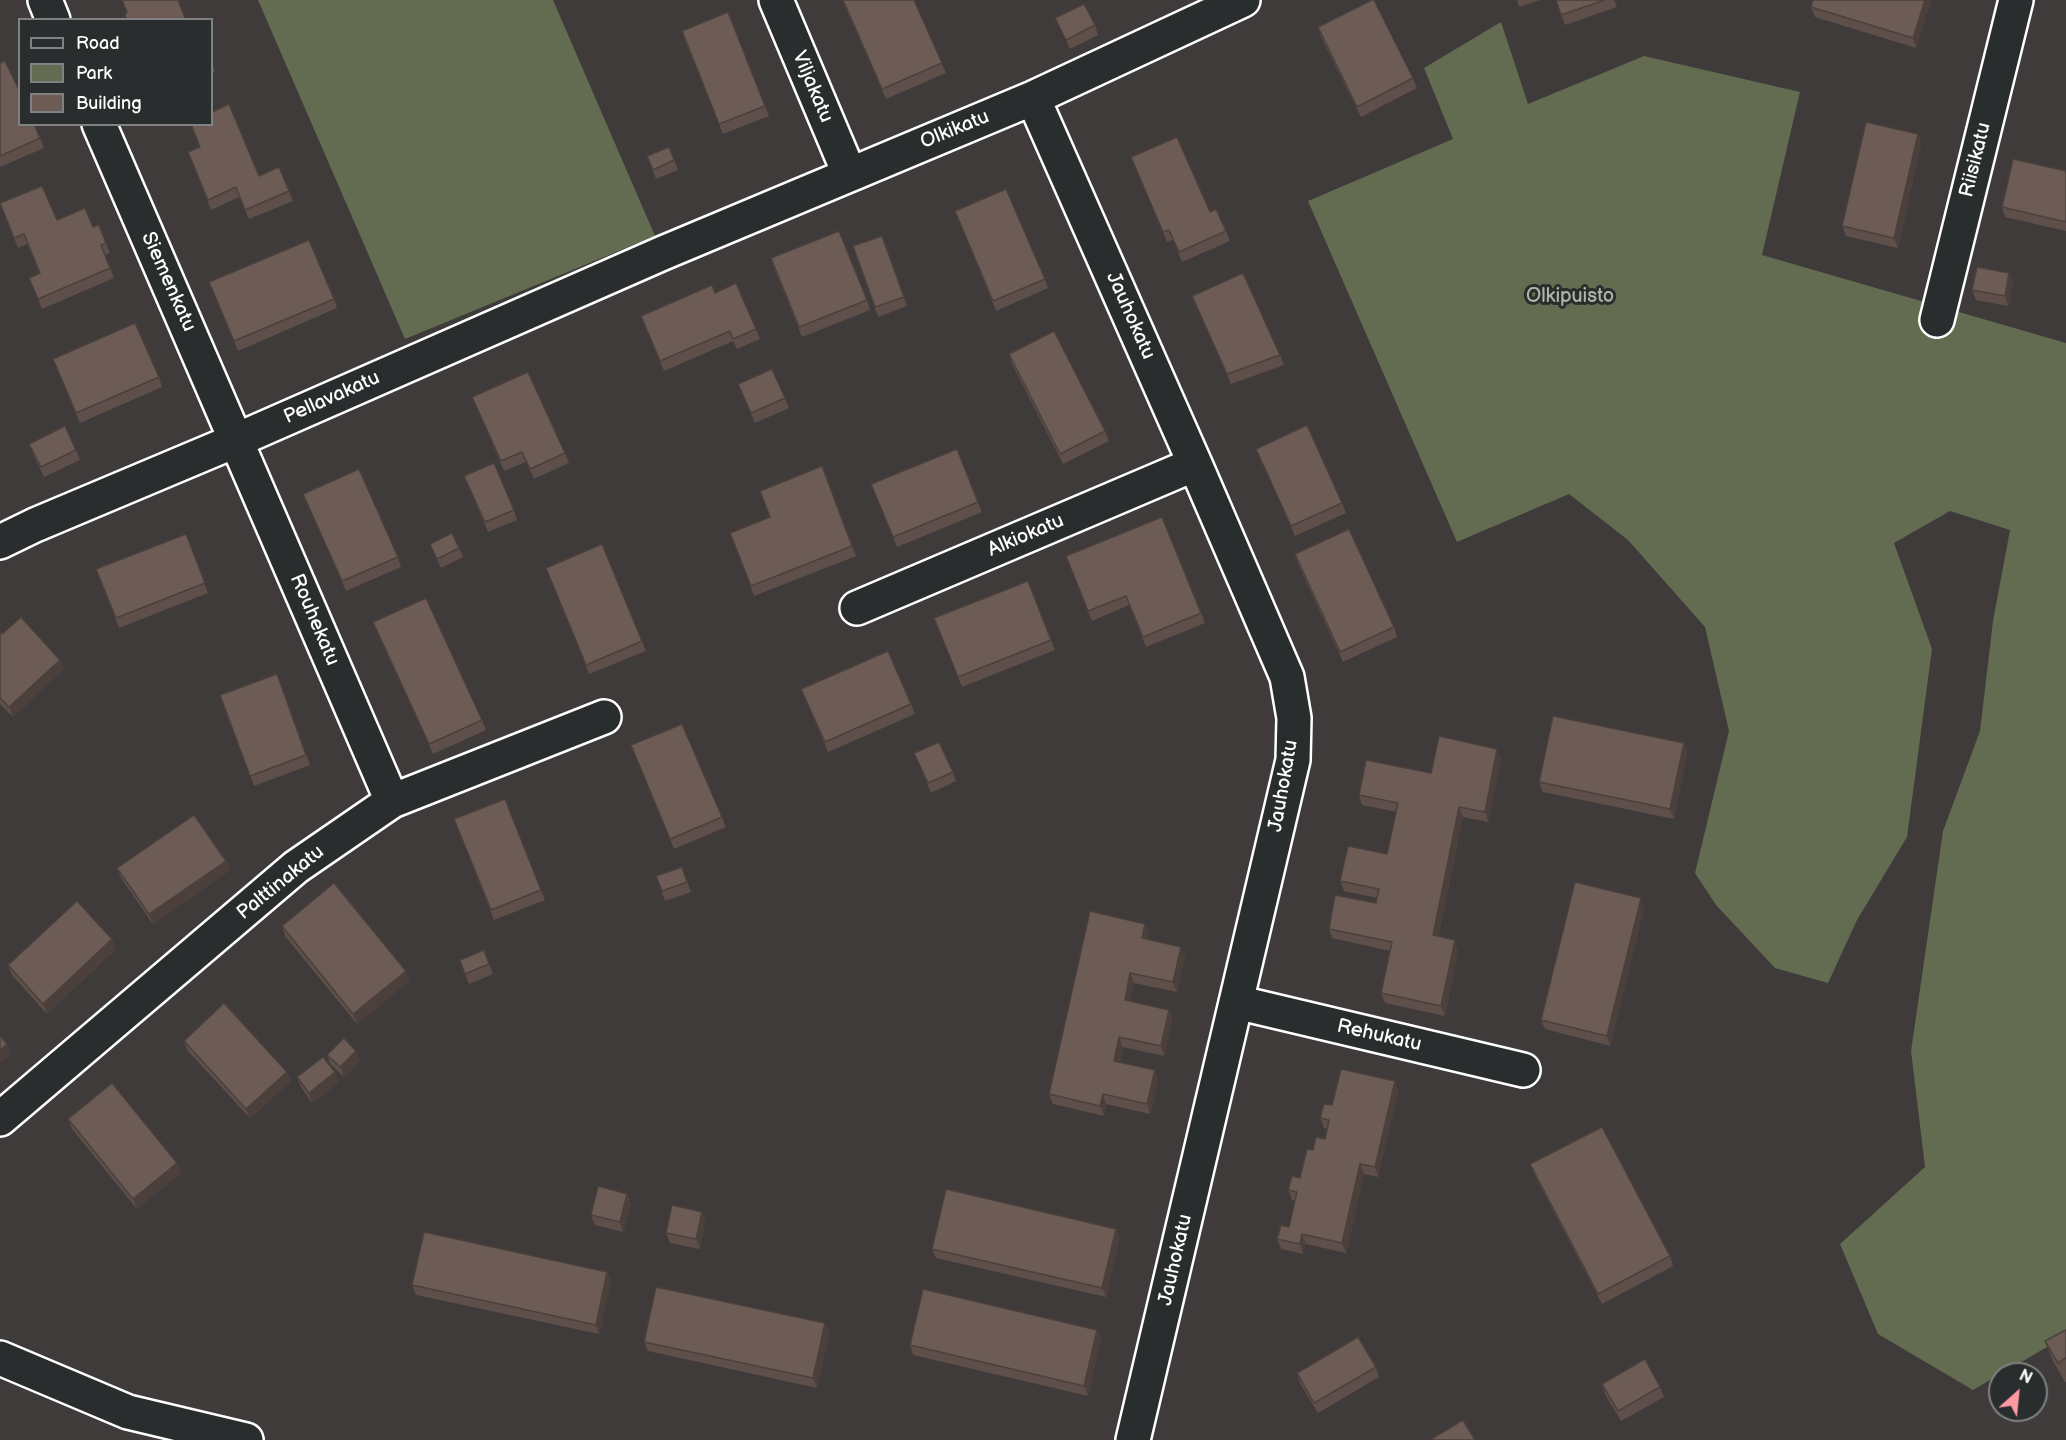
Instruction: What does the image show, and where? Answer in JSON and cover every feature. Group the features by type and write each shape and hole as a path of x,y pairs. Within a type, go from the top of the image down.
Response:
{"street":[{"path":"45,0 52,18"},
{"name":"Viljakatu","path":"776,0 849,173"},
{"name":"Riisikatu","path":"1936,320 2016,0"},
{"name":"Olkikatu","path":"663,253 849,173 1033,98 1229,3"},
{"name":"Jauhokatu","path":"1033,98 1196,464 1287,677 1294,718 1293,760 1133,1440"},
{"name":"Siemenkatu","path":"100,126 237,440"},
{"name":"Pellavakatu","path":"0,542 663,253"},
{"name":"Rouhekatu","path":"237,440 392,801"},
{"name":"Alkiokatu","path":"857,608 1196,464"},
{"name":"Palttinakatu","path":"0,1119 297,867 392,801 604,717"},
{"name":"Rehukatu","path":"1236,1002 1523,1070"},
{"path":"0,1358 128,1412 246,1440"}],"green space":[{"path":"258,0 553,0 655,236 405,339"},
{"name":"Olkipuisto","path":"1501,22 1528,104 1644,56 1800,92 1762,255 2066,343 2066,1336 2021,1362 1988,1362 1988,1381 1973,1390 1878,1334 1840,1244 1925,1167 1911,1051 1943,831 1980,731 1993,621 2010,530 1950,511 1894,543 1932,649 1907,837 1857,920 1828,983 1775,968 1716,905 1695,873 1729,731 1705,627 1628,540 1569,494 1457,542 1308,201 1453,139 1424,68"}],"building":[{"path":"122,0 178,0 185,18 126,18 127,12"},
{"path":"843,0 914,0 942,63 882,89"},
{"path":"1372,0 1413,78 1357,107 1318,27"},
{"path":"1556,0 1605,0 1561,15"},
{"path":"1813,0 1925,0 1913,38 1811,7"},
{"path":"1084,4 1095,25 1066,40 1055,18"},
{"path":"728,12 765,106 719,124 682,31"},
{"path":"5,61 18,88 18,126 35,126 40,138 0,156 0,63"},
{"path":"229,104 259,176 279,167 289,191 245,210 236,187 208,200 188,152 200,147 192,126 213,126 213,112"},
{"path":"1866,122 1918,134 1894,238 1842,226"},
{"path":"1177,137 1210,212 1216,209 1226,231 1179,252 1169,230 1163,232 1131,157"},
{"path":"669,147 674,160 653,170 647,156"},
{"path":"2013,159 2066,171 2066,222 2002,207"},
{"path":"42,186 57,220 85,208 93,227 99,225 106,243 101,245 110,268 38,299 29,278 40,273 24,234 14,238 0,203"},
{"path":"1006,189 1045,279 993,301 955,211"},
{"path":"839,231 867,300 799,327 771,258"},
{"path":"882,236 904,297 875,307 853,246"},
{"path":"309,240 334,299 234,341 209,282"},
{"path":"1977,267 2009,273 2005,296 1972,290"},
{"path":"1243,273 1280,355 1227,374 1192,296"},
{"path":"736,283 756,329 733,339 730,331 660,361 641,316 712,285 715,293"},
{"path":"135,323 159,377 76,413 53,359"},
{"path":"1054,331 1105,431 1060,454 1009,354"},
{"path":"772,369 785,398 751,413 738,384"},
{"path":"528,372 565,453 530,469 522,452 501,461 472,397"},
{"path":"1307,425 1342,503 1291,526 1256,449"},
{"path":"65,426 76,450 41,467 29,444"},
{"path":"957,449 978,502 893,537 871,484"},
{"path":"494,463 514,510 485,522 464,476"},
{"path":"822,466 852,546 751,586 730,533 770,517 760,491"},
{"path":"359,469 398,557 342,581 303,494"},
{"path":"1162,517 1201,613 1143,637 1126,596 1088,611 1066,556"},
{"path":"1349,529 1394,627 1340,652 1295,554"},
{"path":"452,533 459,548 437,559 430,544"},
{"path":"186,534 205,583 116,618 96,569"},
{"path":"602,544 642,641 586,665 546,568"},
{"path":"1028,581 1051,640 958,677 934,618"},
{"path":"426,598 482,720 429,744 373,622"},
{"path":"21,617 60,660 9,707 0,698 0,632 2,634"},
{"path":"888,651 911,704 825,742 801,689"},
{"path":"277,674 306,755 250,776 220,695"},
{"path":"1553,716 1684,743 1670,809 1539,782"},
{"path":"682,724 722,817 670,839 631,745"},
{"path":"1439,736 1497,749 1485,812 1459,807 1433,935 1455,940 1441,1006 1381,993 1392,942 1329,929 1335,895 1376,903 1379,889 1340,881 1348,846 1387,854 1398,803 1359,795 1366,760 1431,773"},
{"path":"939,742 953,772 928,783 914,753"},
{"path":"505,799 541,890 491,910 454,819"},
{"path":"194,815 226,861 149,914 117,868"},
{"path":"682,867 687,882 662,891 656,876"},
{"path":"1575,882 1641,898 1607,1036 1541,1020"},
{"path":"334,883 406,971 353,1014 282,926"},
{"path":"77,901 112,939 43,1004 8,965"},
{"path":"1090,911 1145,924 1142,938 1181,947 1173,982 1130,973 1125,1000 1169,1010 1161,1046 1119,1037 1114,1061 1155,1070 1147,1104 1103,1094 1100,1106 1049,1094"},
{"path":"484,950 489,964 465,974 460,960"},
{"path":"224,1003 287,1072 246,1109 184,1041"},
{"path":"0,1036 7,1044 0,1050"},
{"path":"344,1038 356,1051 340,1067 327,1055"},
{"path":"323,1057 335,1072 309,1093 297,1077"},
{"path":"1341,1069 1395,1081 1375,1167 1360,1164 1342,1243 1302,1234 1300,1244 1277,1239 1281,1225 1289,1227 1297,1192 1288,1190 1292,1176 1300,1178 1307,1149 1313,1150 1316,1137 1325,1139 1329,1120 1320,1118 1324,1104 1332,1105"},
{"path":"112,1083 177,1163 133,1199 68,1119"},
{"path":"1602,1127 1670,1256 1598,1294 1530,1164"},
{"path":"598,1186 627,1194 620,1222 591,1215"},
{"path":"946,1189 1116,1229 1102,1288 932,1249"},
{"path":"672,1205 702,1212 696,1239 666,1233"},
{"path":"424,1232 607,1272 596,1325 412,1285"},
{"path":"656,1287 825,1323 813,1378 644,1342"},
{"path":"923,1289 1097,1330 1084,1386 910,1345"},
{"path":"2066,1330 2066,1358 2058,1363 2045,1341"},
{"path":"1358,1337 1376,1367 1314,1403 1297,1373"},
{"path":"1645,1359 1660,1387 1618,1411 1602,1384"},
{"path":"1463,1420 1475,1440 1430,1440"}]}
